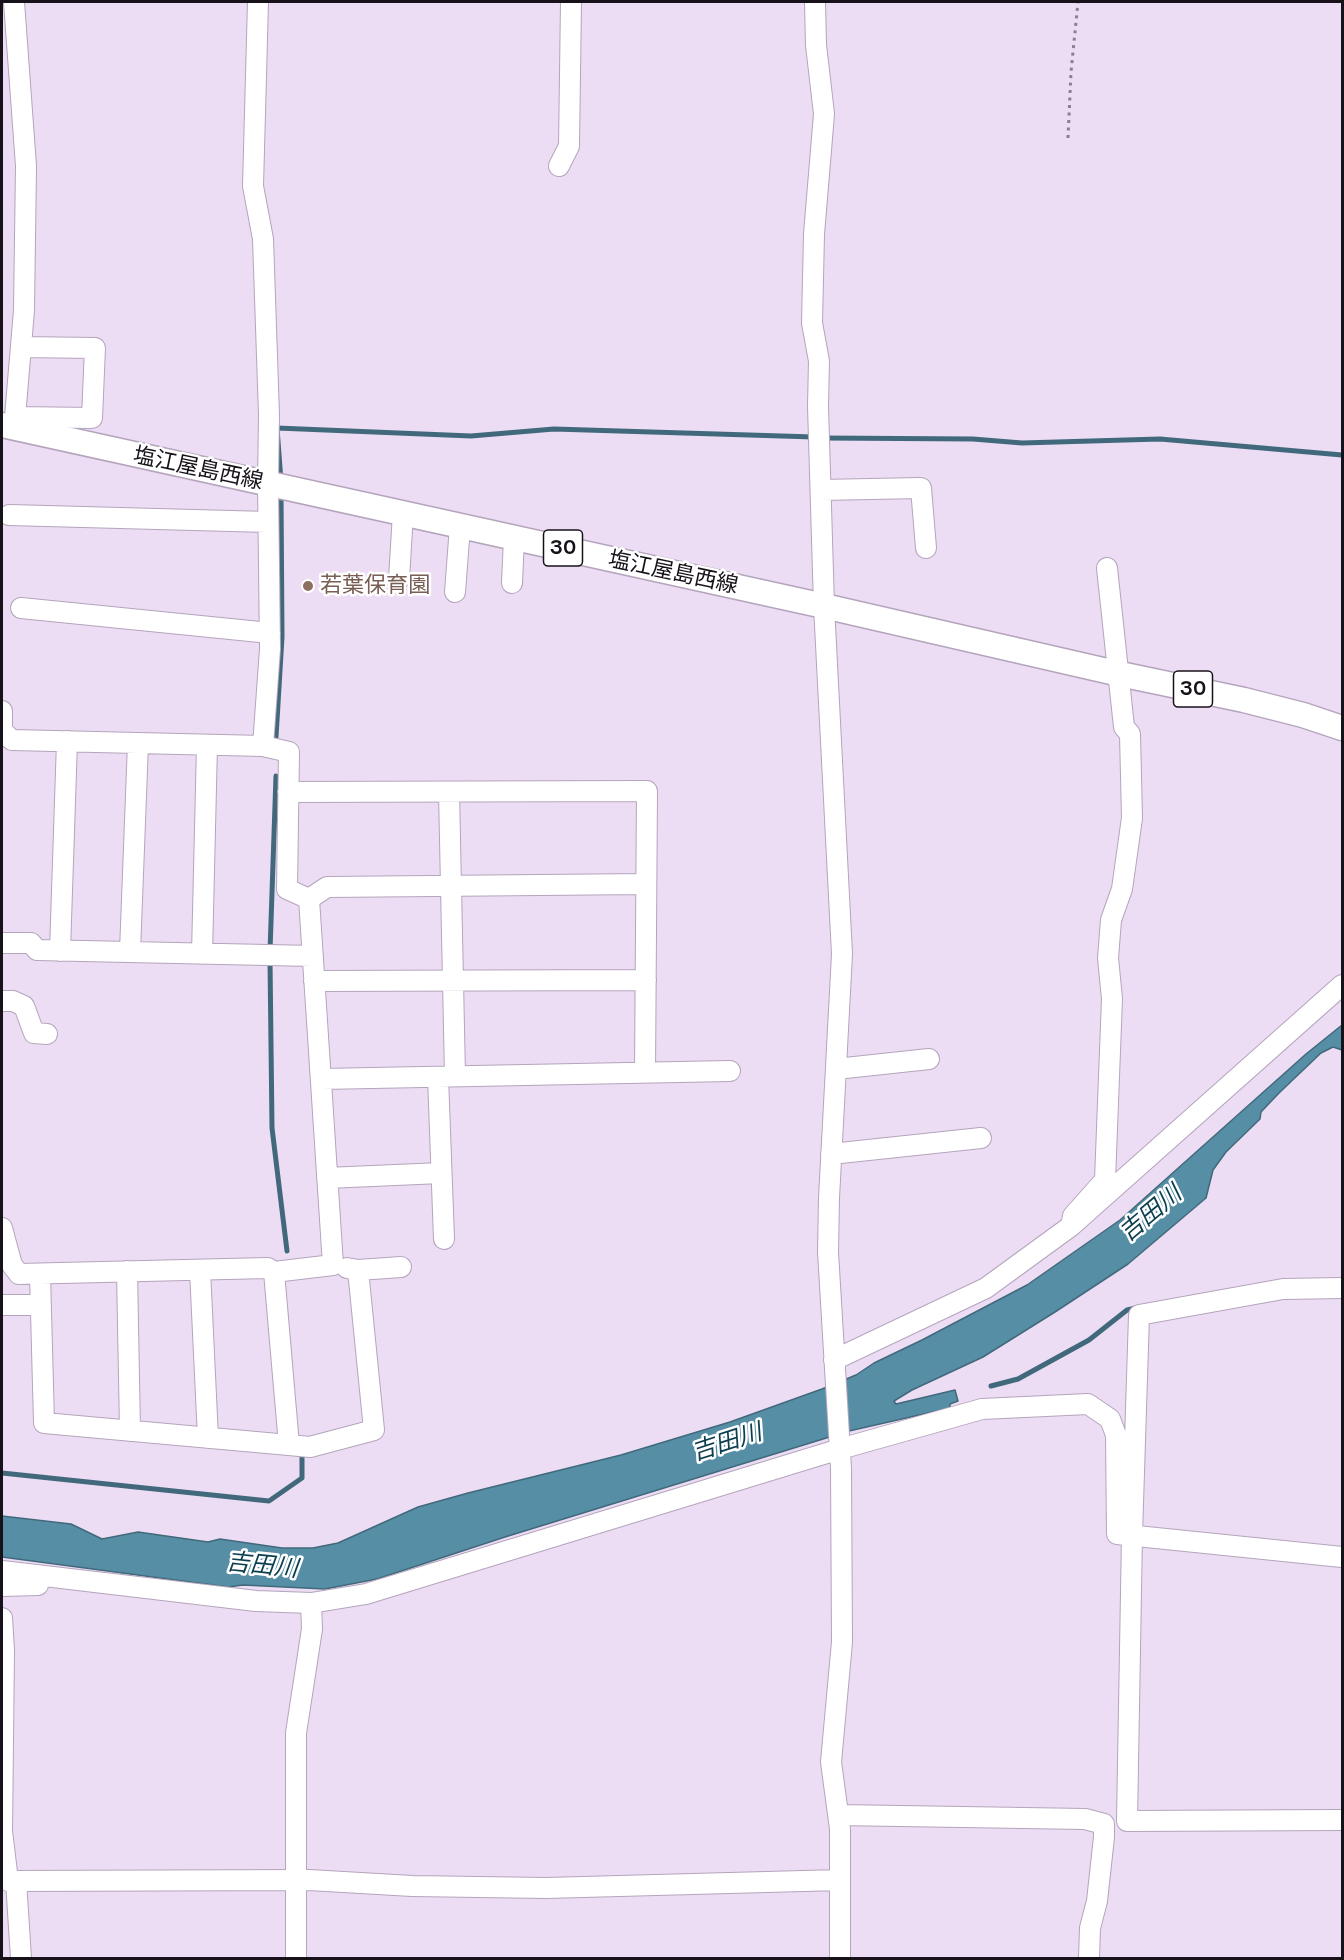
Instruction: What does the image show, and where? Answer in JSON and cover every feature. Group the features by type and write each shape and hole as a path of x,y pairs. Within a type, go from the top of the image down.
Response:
{"main road":[{"name":"塩江屋島西線","path":"10,424 276,486 1244,700 1342,728"}],"street":[{"path":"14,2 26,166 24,310 10,424 92,418 95,348 21,347"},
{"path":"258,2 253,186 263,239 269,416 276,486 268,522 270,633 263,746"},
{"path":"559,166 569,146 571,2"},
{"path":"815,2 816,45 824,114 814,234 812,324 819,361 824,606 842,954 828,1252 839,1444 842,1642 831,1762 838,1815 840,1959"},
{"path":"821,490 921,488 926,548"},
{"path":"399,579 403,513"},
{"path":"9,515 268,522"},
{"path":"455,592 460,526"},
{"path":"512,583 514,538"},
{"path":"1071,1226 1073,1216 1105,1180 1112,999 1108,958 1110,920 1122,889 1132,818 1130,734 1124,727 1107,568"},
{"path":"21,609 270,633"},
{"path":"2,711 4,739 263,746 289,752 287,889 309,898"},
{"path":"60,951 67,741"},
{"path":"130,952 138,743"},
{"path":"202,954 207,745"},
{"path":"288,792 647,791 645,1072"},
{"path":"444,1239 441,1173 454,981 449,792"},
{"path":"309,898 327,886 646,884"},
{"path":"309,898 333,1265"},
{"path":"2,943 31,943 37,950 313,957"},
{"path":"315,981 646,980"},
{"path":"834,1366 986,1287 1071,1226 1342,985"},
{"path":"2,1001 13,1001 24,1006 34,1033 47,1034"},
{"path":"836,1069 928,1059"},
{"path":"321,1079 730,1071"},
{"path":"831,1154 981,1138"},
{"path":"327,1178 441,1173"},
{"path":"2,1228 12,1265 19,1274 268,1268 274,1272 333,1265 358,1270 401,1267"},
{"path":"200,1270 208,1438"},
{"path":"40,1274 44,1423 310,1447 374,1430 358,1270"},
{"path":"127,1271 130,1431"},
{"path":"274,1272 289,1446"},
{"path":"1342,1288 1283,1289 1139,1315 1127,1821 1342,1820"},
{"path":"2,1305 41,1305"},
{"path":"2,1571 256,1601 311,1603 366,1594 839,1444 982,1409 1088,1404 1110,1419 1116,1435 1117,1534 1342,1557"},
{"path":"2,1586 48,1585 79,1580"},
{"path":"296,1959 296,1733 312,1629 311,1603"},
{"path":"2,1618 4,1650 2,1830 8,1881 296,1881 546,1888 840,1880"},
{"path":"838,1815 1085,1819 1104,1824 1097,1901 1090,1928 1089,1959"},
{"path":"16,1881 21,1959"}],"path":[{"path":"1068,138 1071,72 1078,2"}],"water":[{"name":"吉田川","path":"1342,1025 1342,1050 1333,1047 1321,1053 1279,1093 1261,1112 1260,1119 1226,1152 1213,1170 1206,1198 1128,1264 983,1357 912,1390 894,1401 896,1404 955,1390 958,1401 950,1404 950,1408 849,1431 377,1579 325,1589 243,1585 228,1587 2,1557 2,1516 71,1524 102,1539 138,1532 208,1542 220,1539 282,1548 313,1548 338,1543 418,1507 621,1455 730,1422 822,1389 856,1375 874,1363 1027,1285 1120,1220 1306,1054"}],"waterway":[{"path":"281,481 277,428 471,436 554,429 814,437"},
{"path":"823,438 973,439 1022,443 1160,439 1342,455"},
{"path":"276,737 282,637 281,493"},
{"path":"270,951 276,776"},
{"path":"270,960 272,1128 287,1251"},
{"path":"991,1386 1018,1379 1089,1340 1127,1310 1136,1308"},
{"path":"2,1473 269,1501 302,1478 302,1457"}],"place":[{"name":"若葉保育園","path":"308,586"}]}
